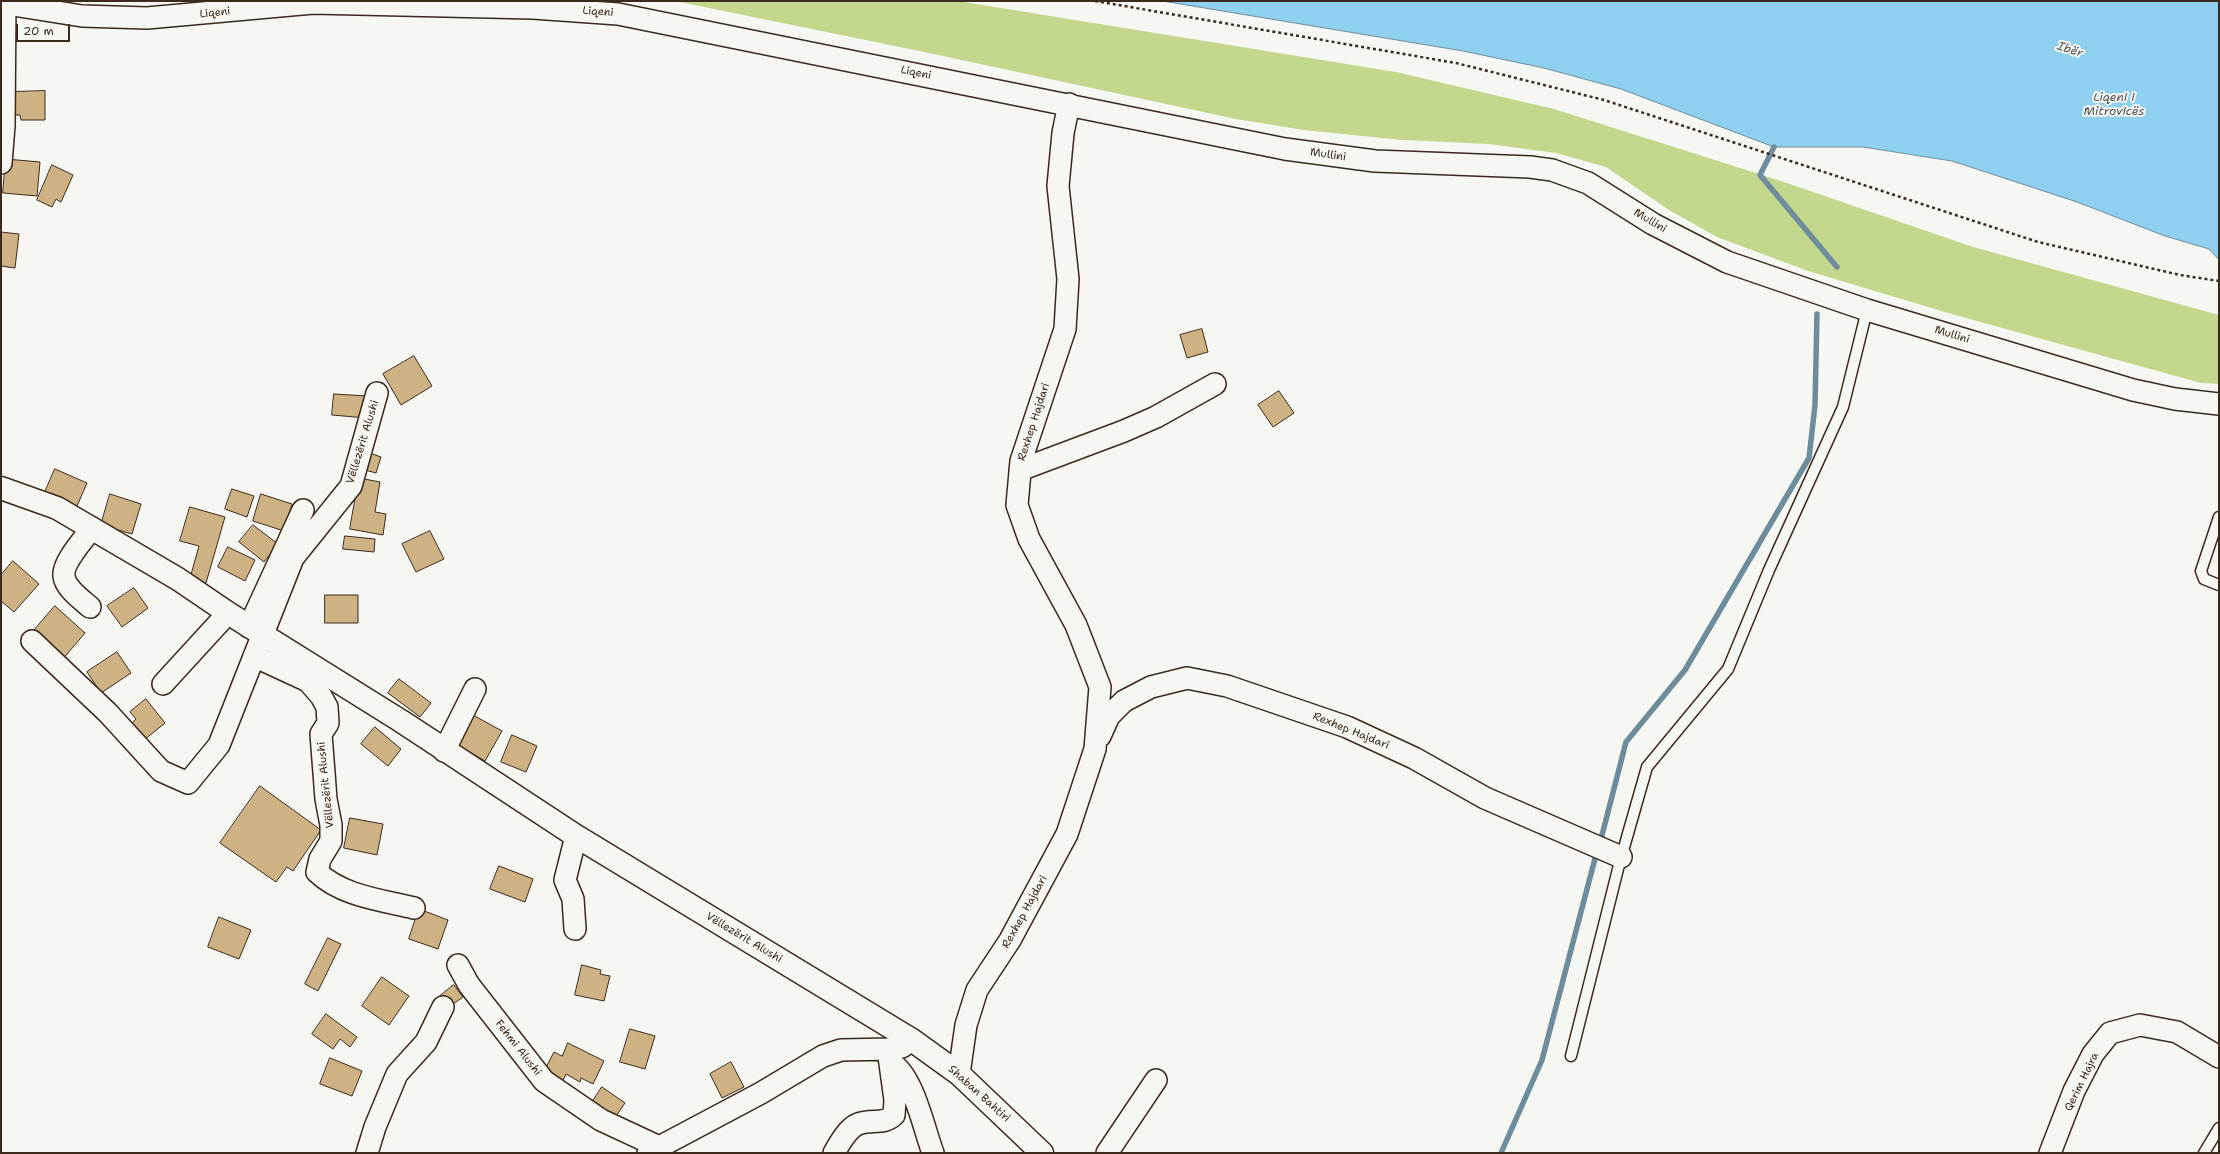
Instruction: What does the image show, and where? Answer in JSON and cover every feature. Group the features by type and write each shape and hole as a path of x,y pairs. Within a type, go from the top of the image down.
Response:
{"main road":[{"name":"Vëllezërit Alushi","path":"1,488 56,508 178,579 228,613 576,836 912,1040"},
{"name":"Shaban Bahtiri","path":"912,1040 959,1074 1042,1153"}],"street":[{"name":"Liqeni","path":"3,3 82,16 147,18 313,3 533,8 618,14 1069,104"},
{"path":"1,162 4,126 3,3"},
{"name":"Mullini","path":"1069,104 1285,149 1339,157 1375,161 1530,167 1552,170 1588,183 1653,224 1727,262 1867,310 2133,390 2174,399 2219,404"},
{"name":"Rexhep Hajdari","path":"1069,104 1062,133 1058,186 1068,279 1066,329 1031,428 1020,470 1017,505 1029,539 1076,626 1100,687 1095,749"},
{"path":"1020,470 1137,426 1215,384"},
{"name":"Vëllezërit Alushi","path":"257,631 293,558 351,486 377,393"},
{"name":"Vëllezërit Alushi","path":"32,641 108,713 161,771 188,783 219,745 254,656 257,631 302,510"},
{"path":"90,607 72,590 63,577 64,568 92,528"},
{"path":"163,684 228,613"},
{"name":"Vëllezërit Alushi","path":"254,656 308,681 321,696 327,707 328,723 321,734 326,799 331,825 331,841 320,859 317,872 326,881 357,895 414,908"},
{"name":"Rexhep Hajdari","path":"959,1074 966,1025 977,990 1010,940 1067,834 1095,749 1109,716 1124,701 1151,687 1187,678 1227,686 1347,727 1414,758 1485,798 1621,857"},
{"path":"444,751 475,689"},
{"path":"575,929 573,899 565,880 576,836"},
{"name":"Fehmi Alushi","path":"458,965 468,985 544,1081 601,1120 653,1150 761,1093 823,1056 840,1050 889,1056 912,1040"},
{"path":"367,1153 375,1127 397,1074 426,1042 443,1007"},
{"name":"Qerim Hajra","path":"2050,1153 2074,1091 2093,1054 2110,1033 2140,1025 2177,1032 2219,1057"},
{"path":"834,1153 846,1135 857,1124 887,1121 894,1115 895,1100 891,1083 889,1056"},
{"path":"889,1056 910,1088 933,1153"},
{"path":"1107,1153 1156,1080"}],"lane":[{"path":"1571,1056 1621,857 1647,767 1728,669 1769,570 1843,407 1867,310"},
{"path":"2219,517 2215,542 2202,576 2219,585"},
{"path":"2204,1153 2219,1128"}],"path":[{"path":"1095,1 1456,63 1589,96 2038,242 2180,275 2219,281"}],"green space":[{"path":"675,1 958,1 1396,72 1554,109 1781,181 1973,247 2219,315 2219,384 2201,383 1948,313 1808,271 1717,237 1669,210 1606,167 1556,153 1489,144 1402,140 1304,130 1236,119 929,53"}],"water":[{"name":"Liqeni i Mitrovicës","path":"1163,1 2219,1 2219,260 2209,249 2165,236 2077,202 1952,161 1863,147 1774,147 1621,89 1544,68 1463,51"}],"building":[{"path":"45,91 45,120 21,120 20,115 11,115 11,92"},
{"path":"6,159 40,162 37,196 3,193"},
{"path":"52,165 73,175 61,202 56,199 52,207 37,200"},
{"path":"1,232 19,234 15,268 1,266"},
{"path":"1202,329 1208,352 1187,358 1180,335"},
{"path":"414,356 432,386 401,405 383,374"},
{"path":"1279,391 1294,413 1273,427 1258,405"},
{"path":"334,394 368,396 366,418 332,415"},
{"path":"370,453 381,457 376,473 365,470"},
{"path":"55,469 87,483 74,513 42,499"},
{"path":"359,478 380,482 375,512 386,514 383,535 350,529"},
{"path":"232,489 254,496 247,517 225,509"},
{"path":"110,494 141,504 132,534 101,525"},
{"path":"261,494 292,504 284,531 253,521"},
{"path":"190,507 225,517 206,583 190,578 199,546 180,541"},
{"path":"253,525 278,544 264,562 239,542"},
{"path":"430,531 444,559 416,572 402,544"},
{"path":"345,536 375,539 374,552 343,549"},
{"path":"228,547 255,560 245,581 218,567"},
{"path":"13,561 39,584 14,612 1,601 1,575"},
{"path":"134,588 148,608 122,627 107,606"},
{"path":"325,595 358,595 358,623 325,623"},
{"path":"55,606 85,633 62,660 31,634"},
{"path":"117,652 131,673 101,693 87,672"},
{"path":"399,679 431,703 420,717 388,693"},
{"path":"146,699 165,723 144,740 131,724 136,719 130,712"},
{"path":"473,715 502,731 485,761 457,745"},
{"path":"375,727 401,749 388,766 361,744"},
{"path":"512,735 537,746 526,772 501,762"},
{"path":"260,786 321,830 293,871 287,867 276,882 220,843"},
{"path":"350,818 383,824 377,855 344,848"},
{"path":"499,866 533,879 525,902 490,889"},
{"path":"419,909 448,920 438,949 409,939"},
{"path":"219,917 251,930 239,959 208,947"},
{"path":"328,938 341,944 318,991 305,984"},
{"path":"582,965 601,970 600,974 610,976 604,1001 575,995"},
{"path":"382,977 409,996 389,1025 362,1006"},
{"path":"454,985 463,997 449,1007 440,996"},
{"path":"326,1014 357,1037 350,1047 340,1039 333,1049 312,1034"},
{"path":"630,1029 655,1036 645,1069 620,1062"},
{"path":"568,1043 604,1061 593,1084 581,1078 580,1082 566,1074 561,1085 542,1075 554,1052 562,1056"},
{"path":"330,1058 362,1071 352,1096 320,1084"},
{"path":"731,1062 744,1087 722,1098 710,1074"},
{"path":"602,1087 625,1103 612,1122 589,1107"}],"waterway":[{"path":"1774,147 1760,175 1837,267"},
{"path":"1600,843 1626,742 1685,670 1809,458 1815,405 1817,314"},
{"path":"1501,1153 1542,1060 1597,851"}],"water label":[{"name":"Ibër","path":"2070,50"}]}
